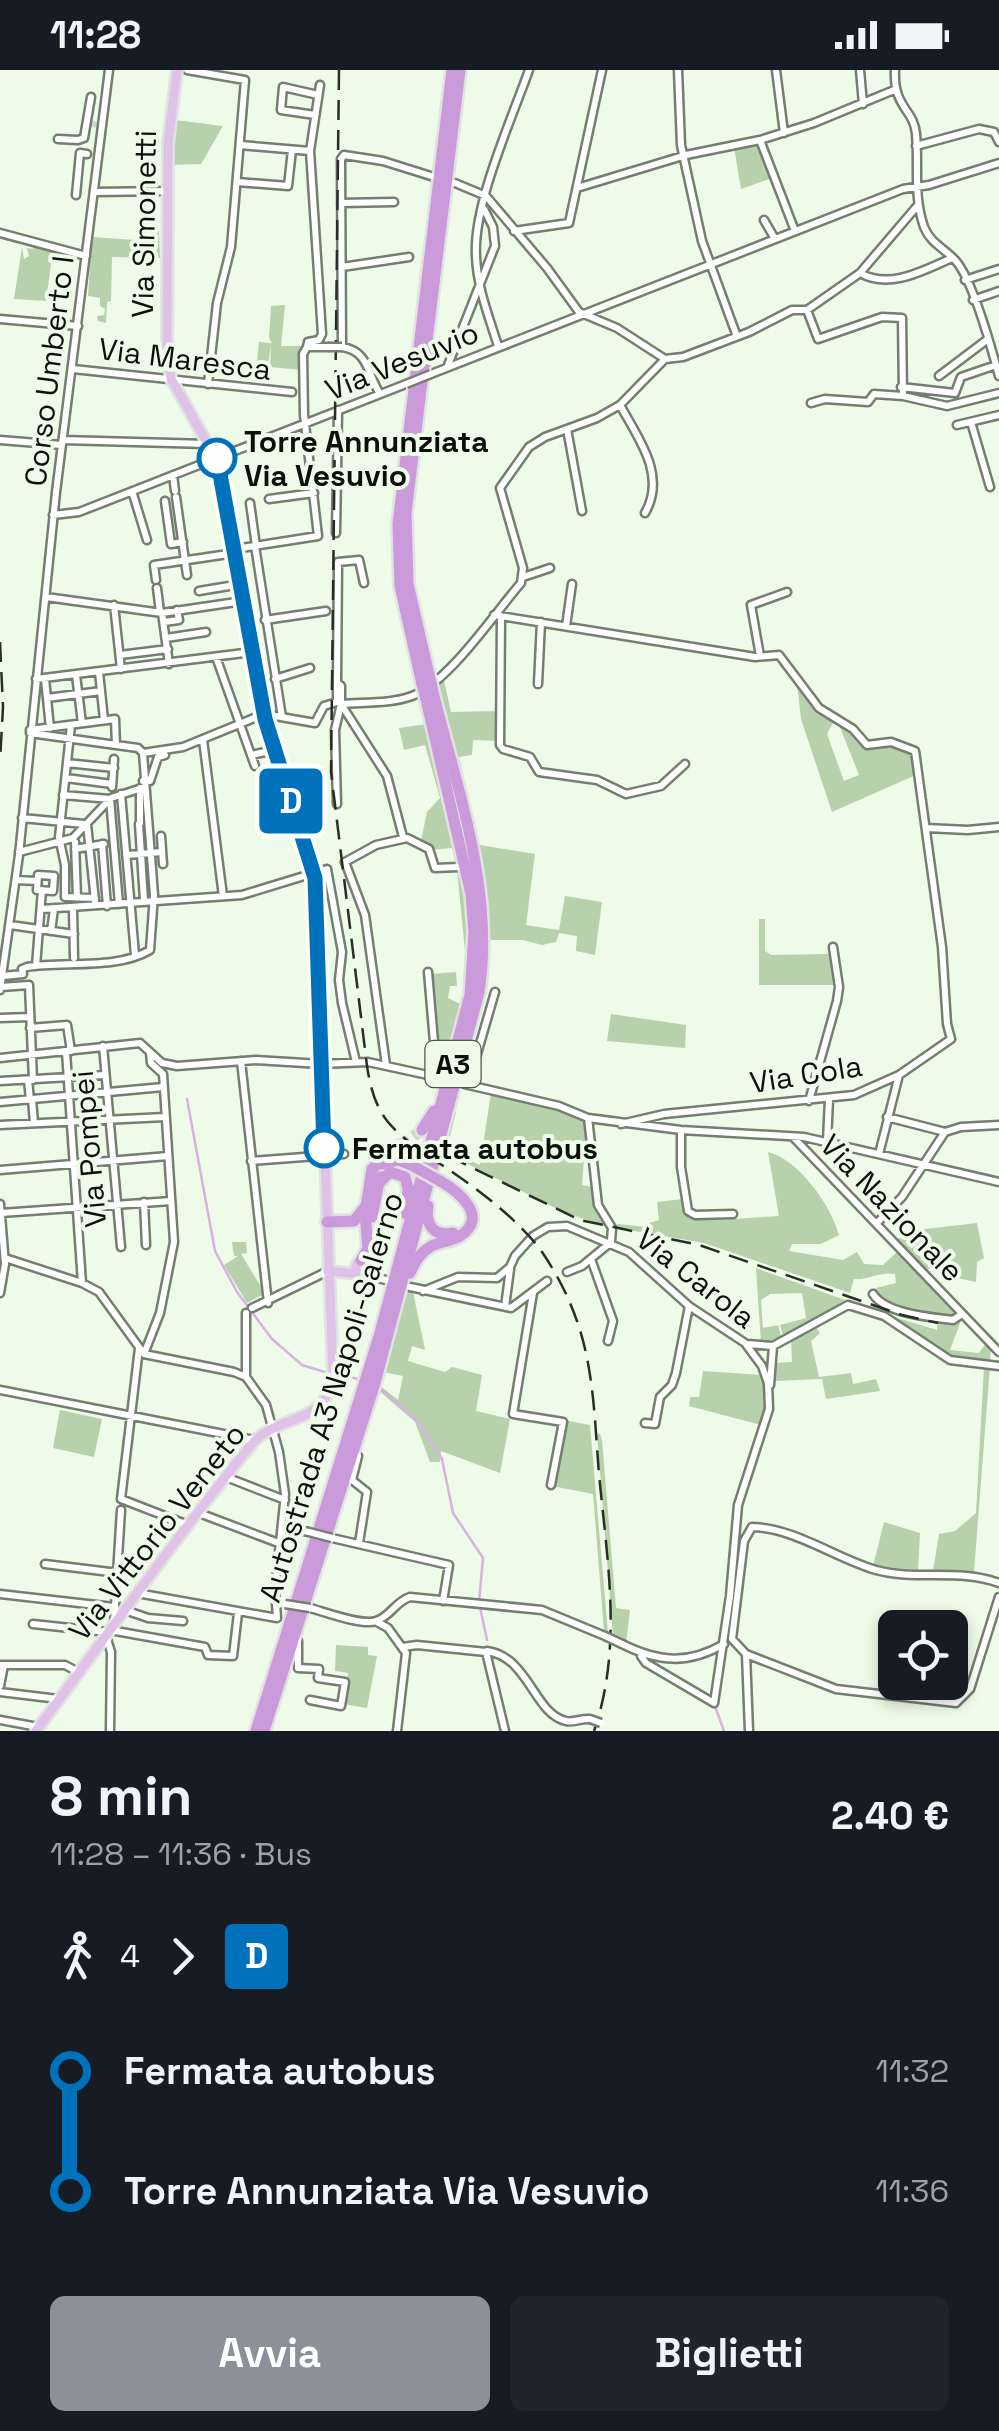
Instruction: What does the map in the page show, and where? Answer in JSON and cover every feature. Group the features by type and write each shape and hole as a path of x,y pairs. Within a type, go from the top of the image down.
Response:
{"highway":[{"name":"Autostrada A3 Napoli-Salerno","path":"264,1731 388,1338 475,1010 482,933 473,859 400,586 398,524 452,70"},
{"name":"Autostrada A3 Napoli-Salerno","path":"256,1731 353,1427 460,1037 473,966 472,904 408,584 406,514 460,70"},
{"path":"422,1130 431,1120 460,1037"},
{"path":"365,1269 374,1166 400,1146"},
{"path":"436,1158 427,1218 433,1230 449,1234 462,1225 465,1212 440,1184"},
{"path":"374,1186 374,1173 384,1162 398,1160 462,1194 468,1202 470,1224 462,1235 432,1246 416,1260 388,1338"},
{"path":"327,1222 354,1221 361,1216 374,1186 387,1173 398,1172 404,1177 408,1188 389,1287"},
{"path":"365,1269 366,1203"}],"main road":[{"name":"Via Simonetti","path":"171,379 167,352 168,144 176,70"},
{"path":"171,379 217,458"},
{"name":"Via Vittorio Veneto","path":"37,1729 109,1630 119,1608 137,1594 254,1440 312,1412 330,1392 333,1375 313,872 264,714 217,458"},
{"path":"328,1268 365,1269"}],"street":[{"name":"Corso Umberto I","path":"40,679 53,514 94,192 95,124 109,70"},
{"path":"188,70 245,80 231,247 217,303 208,384"},
{"path":"513,232 569,223 602,70"},
{"path":"678,70 683,156 710,264 736,334"},
{"path":"776,70 784,132"},
{"path":"860,70 863,104"},
{"path":"897,70 894,90 915,128 918,205 929,238 952,258 965,280 999,376"},
{"path":"498,346 480,284 476,240 526,71"},
{"path":"170,664 154,565 318,536 305,423 303,354 308,342 319,340 322,334 310,151 320,85"},
{"path":"315,115 282,110 284,88 318,95"},
{"path":"577,188 683,156 814,124 894,90"},
{"path":"58,139 80,140 95,124 91,97"},
{"path":"916,146 979,129 994,132 999,142"},
{"path":"760,140 795,231"},
{"path":"240,145 310,151"},
{"path":"237,182 288,186 292,150"},
{"path":"76,194 80,153 94,155"},
{"path":"342,347 340,164 344,155 383,161 434,177"},
{"name":"Via Vesuvio","path":"53,514 73,514 903,189 999,163"},
{"path":"454,183 486,196 584,314 618,328 664,359"},
{"path":"94,192 168,191"},
{"path":"341,203 394,202"},
{"path":"341,704 400,699 418,693 457,660 498,615 523,577 524,568 500,488 528,447 620,405 664,359 682,357 737,337 792,310 806,310 860,273 918,205"},
{"path":"447,367 495,246 493,227 483,208"},
{"path":"764,220 774,239"},
{"path":"493,227 506,222"},
{"path":"0,233 86,256"},
{"path":"342,267 408,257"},
{"path":"860,273 892,280 952,258"},
{"path":"965,280 999,268"},
{"path":"973,300 999,291"},
{"path":"806,310 818,338 882,317 902,318 902,391"},
{"path":"0,319 78,326"},
{"path":"988,336 999,341"},
{"path":"939,376 988,336"},
{"path":"307,348 342,347 358,352 380,394"},
{"path":"811,403 825,399 868,402 874,394 902,391 955,393 961,377 996,366"},
{"name":"Via Maresca","path":"73,369 292,392"},
{"path":"902,391 946,406 999,394"},
{"path":"620,405 652,466 651,499 645,513"},
{"path":"336,533 338,410"},
{"path":"958,425 999,415"},
{"path":"971,422 990,487"},
{"path":"567,429 582,511"},
{"path":"0,440 208,443"},
{"path":"173,475 187,575"},
{"path":"132,490 146,540"},
{"path":"269,499 314,493"},
{"path":"165,501 171,544 182,542"},
{"path":"250,503 282,717"},
{"path":"143,753 176,750 264,714 316,722 324,706 338,702 338,562 359,560 364,584"},
{"path":"523,577 550,568"},
{"path":"199,591 240,584"},
{"path":"566,626 572,584"},
{"path":"760,656 752,605 787,592"},
{"path":"46,598 161,612 244,601"},
{"path":"114,605 121,669"},
{"path":"164,622 179,620 177,610"},
{"path":"265,620 326,611"},
{"path":"498,615 760,656 778,655 819,708 853,729 867,745 891,742 915,750 926,828 999,828"},
{"path":"498,615 503,749 530,756 540,772 597,780 626,794 661,786 685,764"},
{"path":"538,684 541,622"},
{"path":"166,638 206,632"},
{"path":"119,656 168,649"},
{"path":"40,679 252,652"},
{"path":"216,658 255,766"},
{"path":"275,678 310,668"},
{"path":"99,672 104,720"},
{"path":"76,675 82,723"},
{"path":"40,679 47,698 50,728"},
{"path":"34,1123 28,985 0,988 20,852 30,731 40,679"},
{"path":"337,683 342,686 335,730 338,804"},
{"path":"47,698 101,691"},
{"path":"341,704 387,776 403,838"},
{"path":"30,731 115,719 116,745"},
{"path":"71,725 61,822 65,896 107,906 246,894 327,869 342,952 342,1003 356,1062"},
{"path":"30,731 138,748 143,753 140,854 144,900"},
{"path":"203,740 224,896"},
{"path":"251,756 270,751"},
{"path":"64,794 110,798 143,786 150,781 158,756 168,755"},
{"path":"67,763 114,764 110,798 119,904"},
{"path":"66,778 112,784"},
{"path":"121,794 135,956"},
{"path":"20,852 75,836 110,798"},
{"path":"22,818 86,823"},
{"path":"86,823 95,903"},
{"path":"126,841 143,823"},
{"path":"2,976 22,974 22,969 36,966 146,953 151,943 154,899 151,852 143,823"},
{"name":"Via Cola","path":"622,1124 664,1114 854,1096 899,1074 952,1039 947,1024 942,948 926,828"},
{"path":"160,836 163,864"},
{"path":"386,1065 365,914 345,863 371,847 403,838 426,846 435,868 459,868"},
{"path":"77,898 75,845 114,842"},
{"path":"102,844 107,906"},
{"path":"127,854 162,852"},
{"path":"38,876 54,876 53,891 37,890 37,881 38,876"},
{"path":"16,880 37,881"},
{"path":"36,966 42,890"},
{"path":"42,909 73,909 95,903"},
{"path":"51,931 54,909"},
{"path":"73,909 74,962"},
{"path":"10,925 74,934"},
{"path":"809,1101 837,1001 839,986 832,947"},
{"path":"428,972 436,1077"},
{"path":"464,1084 495,992"},
{"path":"0,1018 30,1017"},
{"path":"30,1028 67,1025 68,1096 82,1283"},
{"path":"0,1058 140,1043 162,1062 176,1066 242,1061 386,1065 562,1108 588,1118 681,1130 794,1137 999,1182"},
{"name":"Via Pompei","path":"103,1046 121,1247"},
{"path":"151,1052 149,1059 162,1072 164,1087 173,1248 160,1314 142,1351 120,1499 189,1526"},
{"path":"242,1061 268,1303"},
{"path":"879,1154 899,1074"},
{"path":"0,1082 105,1075"},
{"path":"0,1102 164,1087"},
{"path":"826,1142 829,1098"},
{"path":"0,1124 166,1117"},
{"path":"567,1272 610,1242 612,1228 598,1205 588,1118"},
{"path":"887,1118 945,1132 961,1126 999,1125"},
{"path":"681,1130 681,1167 688,1211 695,1215 734,1214"},
{"path":"876,1224 886,1217 926,1165 945,1132"},
{"name":"Via Nazionale","path":"794,1137 999,1352"},
{"path":"251,1161 344,1154"},
{"path":"0,1170 168,1156"},
{"path":"1,1213 171,1200"},
{"path":"144,1202 146,1245"},
{"path":"0,1204 1,1288"},
{"name":"Via Carola","path":"510,1267 523,1246 542,1229 553,1225 567,1226 610,1242 642,1262 689,1306 745,1343 758,1359 770,1393"},
{"path":"591,1258 613,1321 608,1341"},
{"path":"3,1262 82,1283 104,1297 142,1351 246,1377 266,1406 274,1429 285,1500 275,1590 281,1604 274,1620 137,1594"},
{"path":"422,1291 458,1277 497,1278 510,1267"},
{"path":"504,1307 510,1267"},
{"path":"246,1377 249,1311 328,1268"},
{"path":"365,1269 389,1287"},
{"path":"410,1287 514,1307 547,1281"},
{"path":"534,1293 513,1414 563,1422 551,1485"},
{"path":"872,1294 879,1302 920,1315 953,1320 962,1314"},
{"path":"758,1359 848,1305 884,1316 950,1360 999,1366"},
{"path":"645,1423 655,1424 660,1397 672,1385 689,1306"},
{"path":"745,1343 773,1350"},
{"path":"758,1359 762,1346"},
{"path":"637,1652 646,1663 715,1703 738,1505 768,1419 773,1350"},
{"path":"0,1390 254,1440"},
{"path":"358,1456 352,1480 368,1492 358,1543"},
{"path":"226,1477 285,1500"},
{"path":"119,1608 121,1510"},
{"path":"199,1513 281,1544"},
{"path":"738,1523 749,1530 797,1539 876,1570 973,1575 999,1583"},
{"path":"738,1523 749,1530"},
{"path":"283,1526 448,1565 443,1601"},
{"path":"732,1640 749,1530"},
{"path":"45,1564 118,1573"},
{"path":"0,1594 119,1608 148,1618 184,1621"},
{"path":"732,1640 746,1654 836,1689 956,1703 970,1689 999,1596"},
{"path":"376,1621 407,1597 542,1610 661,1659 704,1655 732,1640"},
{"path":"281,1604 376,1621 388,1628 403,1647 406,1665 397,1731"},
{"path":"310,1700 341,1706 345,1682 318,1678 319,1668 306,1666 306,1670 301,1670 296,1664 305,1618 312,1609"},
{"path":"32,1624 109,1630 205,1647 208,1656 233,1656 238,1613"},
{"path":"109,1630 110,1731"},
{"path":"403,1647 496,1652 522,1671 543,1704 560,1718 566,1722 590,1719 601,1723"},
{"path":"486,1652 505,1731"},
{"path":"746,1654 749,1731"},
{"name":"Via Vittorio Veneto","path":"2,1665 64,1664 78,1672"},
{"path":"2,1665 0,1689 58,1699"},
{"path":"0,1720 37,1729"}],"green space":[{"path":"175,120 223,126 201,164 172,165"},
{"path":"759,142 772,178 741,189 734,147"},
{"path":"145,230 159,231 160,258 112,257 111,301 107,302 106,323 98,321 97,316 104,315 105,309 100,306 100,298 88,296 92,237 136,240"},
{"path":"35,245 53,250 46,301 14,299 22,247 24,259 29,256 27,248 33,249"},
{"path":"285,305 281,346 302,346 301,370 270,367 271,346 268,363 257,362 259,342 272,343 271,306"},
{"path":"443,676 451,712 498,711 498,741 473,740 472,755 459,757 480,845 535,854 526,925 559,930 565,896 602,902 595,955 576,951 577,936 559,933 556,942 542,945 523,940 488,940 479,863 437,682"},
{"path":"797,683 834,721 827,734 844,781 859,775 838,722 867,746 893,744 912,752 918,774 832,812 801,719"},
{"path":"427,724 468,906 467,971 452,848 431,850 421,841 427,812 440,798 425,745 404,750 399,728"},
{"path":"759,919 765,919 765,951 771,955 828,954 829,950 836,985 759,985"},
{"path":"456,972 457,986 450,986 448,998 462,1005 447,1056 437,1056 430,974"},
{"path":"611,1014 686,1025 685,1048 607,1041"},
{"path":"491,1093 559,1110 587,1122 582,1185 594,1187 600,1216 608,1227 563,1212 442,1151 452,1111 456,1112 447,1149 480,1165"},
{"path":"768,1152 802,1173 829,1210 839,1235 821,1244 792,1244 789,1251 843,1260 857,1252 864,1264 883,1265 898,1251 958,1313 955,1317 920,1313 877,1299 876,1288 896,1283 895,1274 854,1279 850,1293 704,1243 617,1228 617,1224 648,1227 659,1220 657,1202 683,1199 685,1214 690,1218 779,1216"},
{"path":"977,1223 984,1258 977,1262 976,1282 942,1275 942,1267 926,1269 897,1239 925,1229"},
{"path":"232,1242 246,1242 247,1253 241,1254 264,1294 247,1303 224,1265 238,1256 234,1256"},
{"path":"756,1268 845,1300 784,1339 780,1325 806,1318 802,1293 770,1294 761,1300 763,1328 778,1325 782,1339 761,1343"},
{"path":"408,1290 413,1292 425,1350 412,1346 408,1361 445,1372 452,1367 482,1375 476,1411 510,1419 500,1473 441,1451 440,1462 430,1462 415,1422 377,1389 379,1385 398,1400 403,1376 383,1372"},
{"path":"884,1314 937,1330 938,1320 954,1322 962,1318 950,1350 979,1353 986,1343 991,1348 990,1363 950,1359"},
{"path":"814,1324 820,1333 811,1341 819,1377 851,1373 853,1384 876,1379 880,1391 826,1399 822,1379 775,1381 775,1363 792,1362 791,1338"},
{"path":"984,1366 990,1366 974,1572 933,1571 939,1534 955,1531 976,1513"},
{"path":"703,1371 762,1375 766,1400 761,1425 689,1406 690,1397 699,1397"},
{"path":"60,1410 102,1419 94,1457 53,1448"},
{"path":"564,1420 590,1425 608,1633 604,1631 593,1494 552,1486"},
{"path":"597,1434 602,1440 616,1608 630,1610 626,1643 613,1636"},
{"path":"884,1522 920,1533 918,1570 873,1566"},
{"path":"336,1645 368,1647 368,1655 377,1656 367,1708 343,1704 348,1673 335,1671"}],"waterway":[{"path":"187,1099 215,1251 237,1292 272,1339 302,1365 328,1373"},
{"path":"338,1375 359,1379"},
{"path":"380,1388 419,1423 442,1459 453,1513 483,1558 479,1602"},
{"path":"480,1607 487,1640"},
{"path":"715,1706 724,1731"},
{"path":"505,1718 509,1731"}],"tunnel":[{"path":"91,124 98,125"},
{"path":"400,1146 422,1130"}],"railway":[{"path":"339,70 331,772 367,1066 374,1096 388,1122 520,1226 557,1276 578,1324 593,1398 609,1571 608,1668 594,1731"},
{"path":"0,642 0,761"},
{"path":"448,1156 580,1220 699,1245 902,1315 938,1323"}],"bus line":[{"name":"D","path":"217,458 265,719 315,878 324,1148"}],"place":[{"name":"Torre Annunziata Via Vesuvio","path":"217,458"},
{"name":"Fermata autobus","path":"324,1148"}]}
